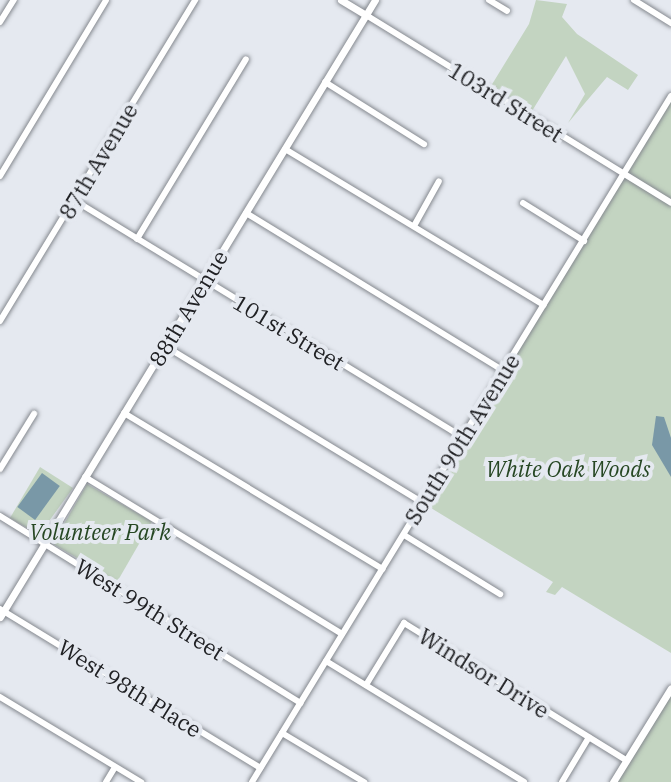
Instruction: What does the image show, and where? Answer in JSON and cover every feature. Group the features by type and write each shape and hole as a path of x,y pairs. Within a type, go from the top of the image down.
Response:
{"street":[{"path":"1,19 14,0"},
{"path":"0,176 106,0"},
{"name":"87th Avenue","path":"0,321 195,0"},
{"name":"103rd Street","path":"341,0 671,203"},
{"name":"88th Avenue","path":"1,612 375,0"},
{"path":"489,0 507,11"},
{"path":"634,0 671,23"},
{"path":"137,239 246,59"},
{"path":"325,82 424,144"},
{"name":"South 90th Avenue","path":"252,782 671,96"},
{"path":"285,149 544,305"},
{"path":"414,226 439,181"},
{"name":"101st Street","path":"74,200 463,437"},
{"path":"523,203 584,241"},
{"path":"246,213 504,371"},
{"path":"165,346 423,503"},
{"path":"124,413 383,569"},
{"path":"0,469 34,414"},
{"path":"85,477 342,634"},
{"name":"West 99th Street","path":"0,516 300,703"},
{"path":"404,535 500,594"},
{"name":"West 98th Place","path":"1,612 260,768"},
{"name":"Windsor Drive","path":"366,685 404,623 626,760"},
{"path":"326,661 524,782"},
{"path":"613,782 671,688"},
{"path":"0,697 141,782"},
{"path":"282,733 364,782"},
{"path":"562,782 589,737"},
{"path":"106,782 115,767"}],"green space":[{"path":"536,0 567,4 562,17 577,34 638,75 628,90 607,77 568,123 585,94 566,56 532,111 491,86 529,24"},
{"name":"White Oak Woods","path":"671,93 671,653 562,587 555,595 546,592 553,582 426,505"},
{"path":"40,467 73,488 39,535 10,518"},
{"name":"Volunteer Park","path":"87,484 152,522 117,581 53,544"},
{"path":"671,691 671,782 615,782"}],"water":[{"path":"656,416 664,417 671,438 671,477 652,445"},
{"path":"42,473 60,486 35,520 17,507"}]}
